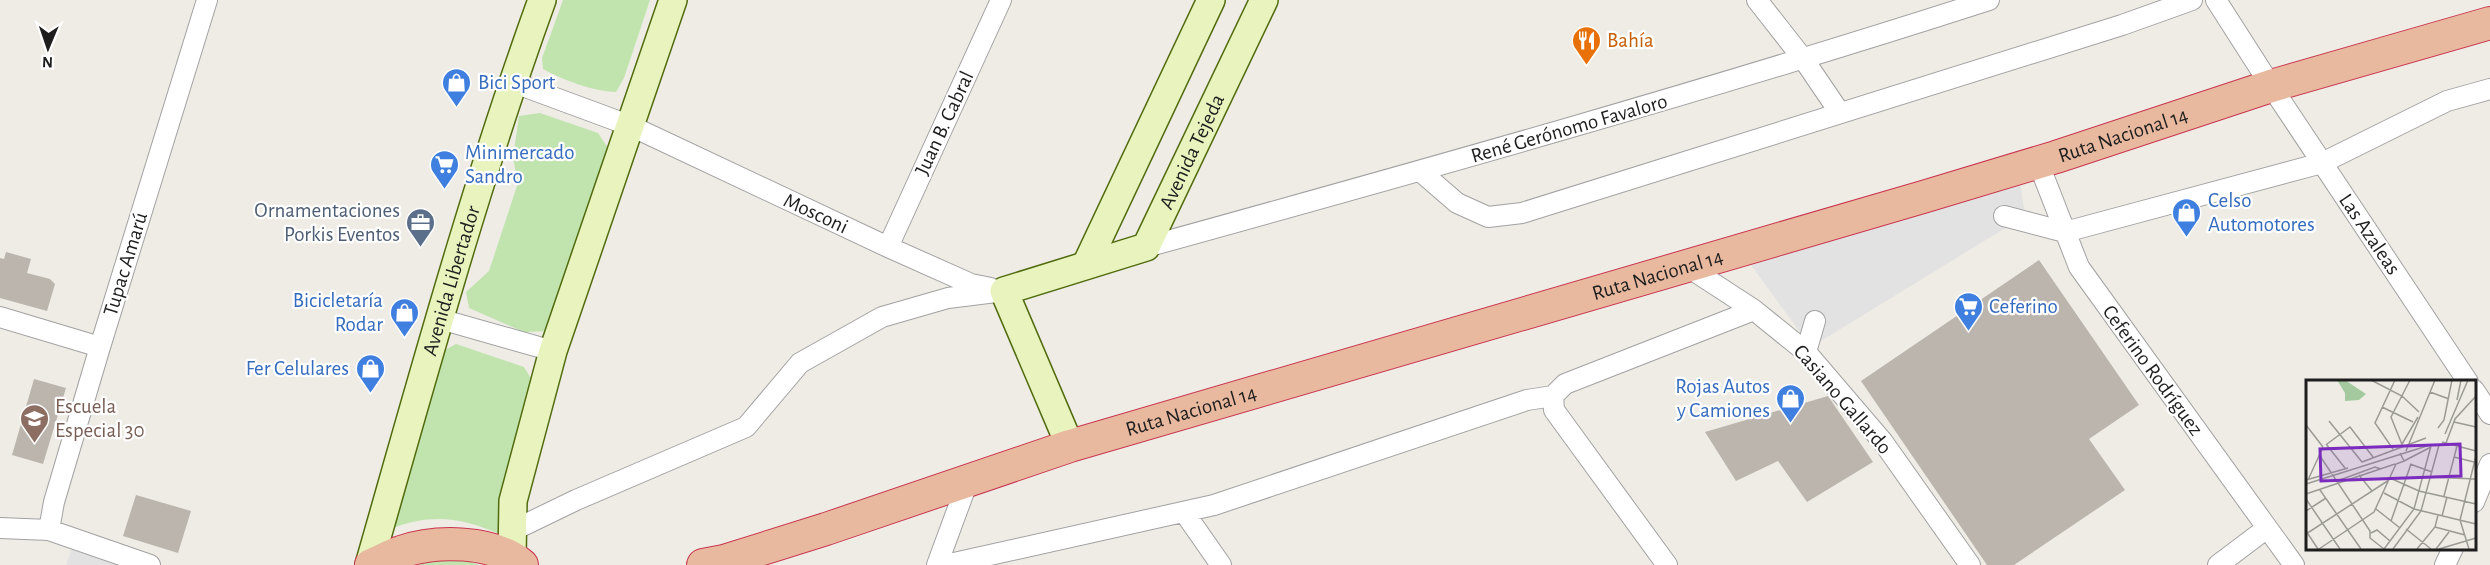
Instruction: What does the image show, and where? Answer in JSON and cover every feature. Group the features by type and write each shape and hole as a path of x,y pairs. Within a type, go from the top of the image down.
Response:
{"highway":[{"name":"Ruta Nacional 14","path":"703,565 724,561 826,529 1070,446 2038,162 2271,86 2490,23"},
{"name":"Ruta Nacional 14","path":"772,565 826,529"},
{"path":"370,565 402,551 440,544 516,550"}],"main road":[{"name":"Avenida Libertador","path":"370,565 440,319 512,82 542,0"},
{"path":"516,550 513,501 553,351 673,0"},
{"path":"1086,265 1211,0"},
{"name":"Avenida Tejeda","path":"1146,247 1264,0"},
{"path":"1070,446 1004,291 1146,247"}],"street":[{"name":"Tupac Amarú","path":"49,530 54,502 100,347 207,0"},
{"name":"Juan B. Cabral","path":"888,247 1001,0"},
{"path":"1757,0 1804,60 1840,113"},
{"name":"René Gerónomo Favaloro","path":"1146,247 1804,60 1989,0"},
{"path":"1420,171 1457,203 1488,217 1522,213 2122,25 2192,0"},
{"name":"Las Azaleas","path":"2216,0 2467,380"},
{"name":"Mosconi","path":"512,82 631,126 971,284 1004,291"},
{"path":"2004,216 2065,232 2322,163 2447,101 2490,89"},
{"name":"Ceferino Rodríguez","path":"2038,162 2079,267 2294,565"},
{"name":"Casiano Gallardo","path":"1685,265 1754,310 1806,352 1883,442 1970,565"},
{"path":"516,550 586,495 746,427 800,363 882,317 948,298 1004,291"},
{"path":"945,565 1017,557 1214,505 1527,400 1553,396 1565,384 1754,310"},
{"path":"0,317 100,347"},
{"path":"440,319 553,351"},
{"path":"1806,352 1815,321"},
{"path":"2475,392 2490,414"},
{"path":"1553,396 1554,410 1668,565"},
{"path":"2475,499 2490,464"},
{"path":"937,565 968,481"},
{"path":"1184,512 1221,565"},
{"path":"0,528 49,530 150,565"},
{"path":"2218,565 2267,528"},
{"path":"2445,565 2452,550"}],"green space":[{"path":"563,0 650,0 624,78 616,92 597,90 543,69 542,58"},
{"path":"540,113 598,133 608,148 606,164 549,331 524,332 469,308 466,292 489,271 518,183 513,158 519,116"},
{"path":"456,344 524,367 532,380 500,534 472,524 445,519 419,521 390,529 441,352"},
{"path":"459,557 479,565 411,565 431,560"}],"shaded area":[{"path":"2020,181 2025,216 1811,347 1751,265"},
{"path":"75,540 150,565 66,565"}],"building":[{"path":"6,252 31,259 27,273 50,279 55,284 47,311 0,298 0,258 4,259"},
{"path":"2039,260 2139,405 2089,439 2125,490 2014,565 1987,565 1861,381"},
{"path":"34,379 66,388 43,464 12,455"},
{"path":"1828,396 1873,462 1807,502 1778,461 1736,481 1705,432"},
{"path":"136,495 191,511 178,553 123,536"}],"place":[{"name":"Bahía","path":"1586,66"},
{"name":"Bici Sport","path":"457,108"},
{"name":"Minimercado Sandro","path":"444,190"},
{"name":"Celso Automotores","path":"2187,238"},
{"name":"Ornamentaciones Porkis Eventos","path":"421,248"},
{"name":"Ceferino","path":"1968,332"},
{"name":"Bicicletaría Rodar","path":"404,338"},
{"name":"Fer Celulares","path":"370,394"},
{"name":"Rojas Autos y Camiones","path":"1791,424"},
{"name":"Escuela Especial 30","path":"34,444"}]}
